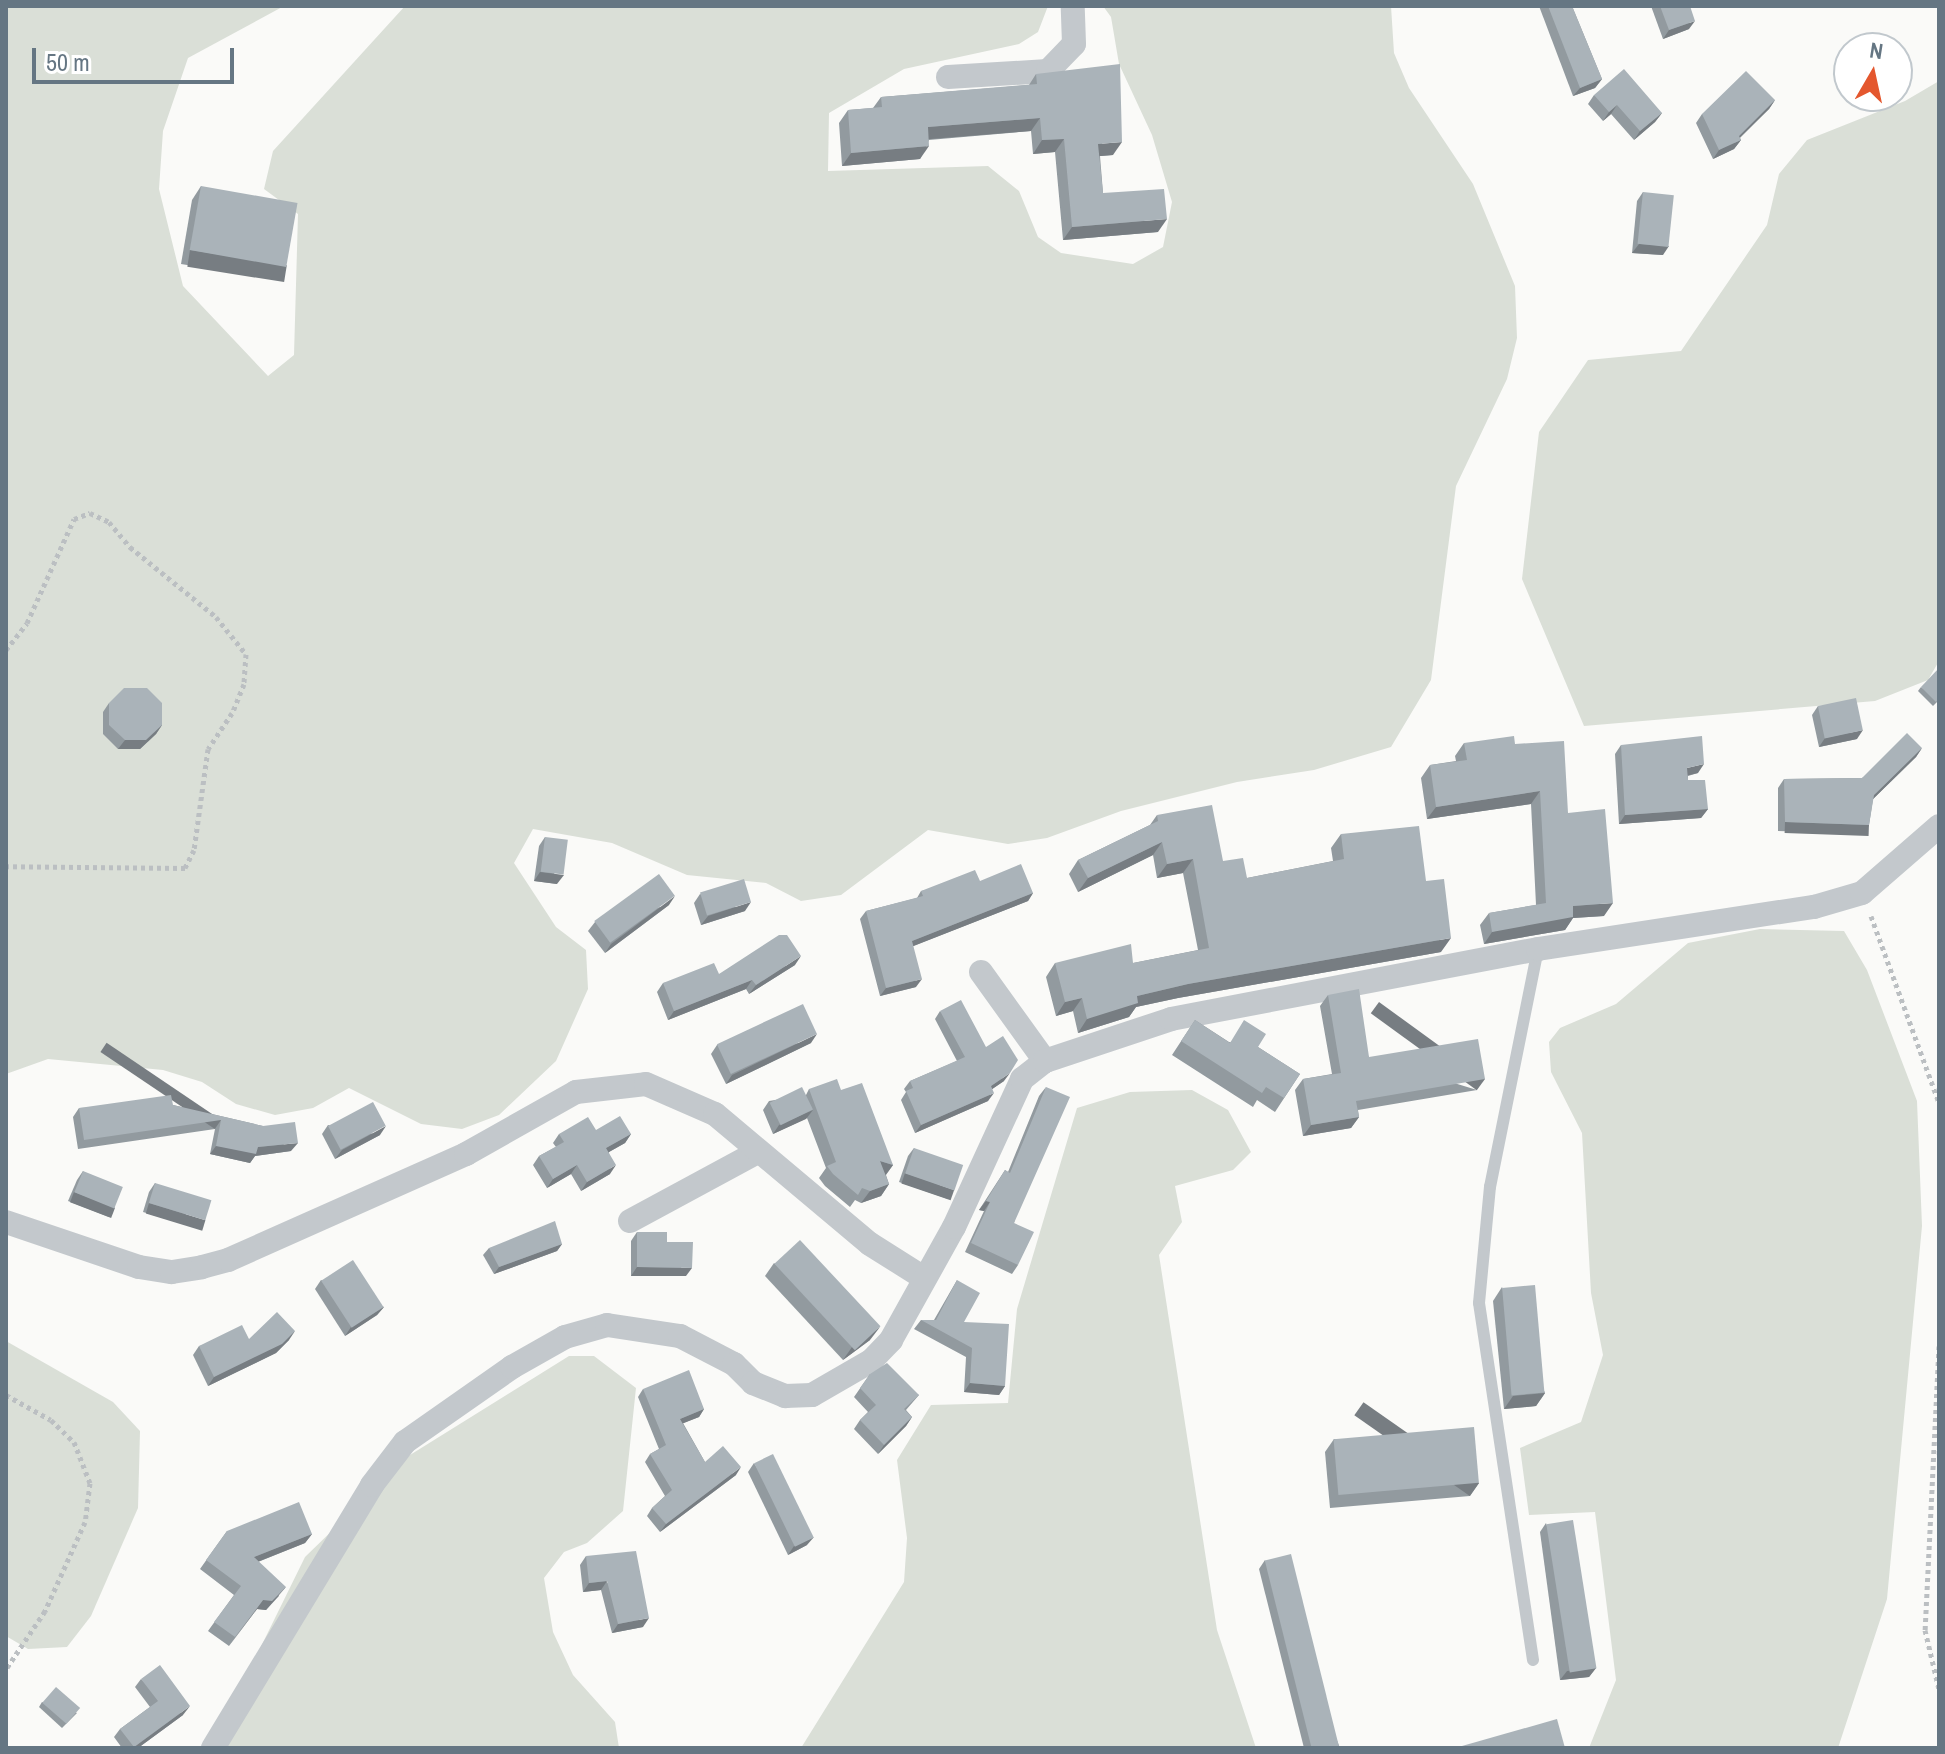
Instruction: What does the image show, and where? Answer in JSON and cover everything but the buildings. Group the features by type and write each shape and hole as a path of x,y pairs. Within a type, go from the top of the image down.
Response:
{"street":[{"path":"948,77 1048,71 1074,44 1073,6"},
{"path":"213,1748 372,1485 405,1442 512,1367 565,1337 607,1325 680,1336 734,1364 753,1383 785,1396 812,1395 871,1361 891,1340 1022,1079 1045,1061 1171,1019 1538,949 1814,907 1862,893 1939,826"},
{"path":"981,972 1045,1061"},
{"path":"6,1222 139,1267 172,1272 202,1267 228,1260 466,1154 576,1092 646,1084 715,1114 756,1153 804,1184 870,1244 924,1278"},
{"path":"630,1221 756,1153"}],"lane":[{"path":"1533,1660 1479,1303 1490,1187 1538,949"}],"path":[{"path":"6,650 27,623 74,519 90,513 109,522 130,547 216,617 246,654 244,684 232,713 208,749 194,850 185,868 6,866"},
{"path":"1862,893 1925,1054 1939,1103"},
{"path":"1939,1346 1925,1630 1939,1689"},
{"path":"6,1395 51,1420 74,1442 90,1483 85,1522 51,1599 6,1669"}],"shaded area":[{"path":"6,6 284,6 188,58 163,131 159,189 183,286 268,376 294,355 298,214 264,189 273,151 405,6 1048,6 1038,32 1019,44 904,69 829,113 828,171 988,166 1019,191 1038,237 1061,253 1133,264 1163,247 1172,202 1152,135 1119,64 1111,17 1103,6 1391,6 1394,53 1409,88 1473,184 1515,286 1517,338 1507,379 1456,486 1431,680 1391,747 1314,770 1237,782 1121,811 1047,838 1008,844 928,830 841,895 801,901 766,883 687,875 612,843 533,829 514,863 556,927 586,950 588,989 556,1061 499,1115 462,1129 421,1124 349,1088 313,1108 275,1115 236,1104 202,1082 163,1070 48,1059 6,1074"},
{"path":"1939,81 1939,661 1928,680 1875,701 1584,726 1522,579 1539,432 1588,360 1681,351 1767,225 1779,174 1807,140 1877,112 1913,112 1913,96"},
{"path":"1760,929 1844,931 1867,970 1917,1101 1922,1226 1887,1599 1838,1748 1589,1748 1616,1680 1595,1512 1529,1515 1520,1448 1581,1422 1603,1355 1591,1293 1582,1133 1551,1072 1549,1042 1560,1028 1616,1004 1688,943"},
{"path":"1192,1090 1228,1110 1251,1152 1233,1170 1175,1186 1182,1222 1159,1255 1217,1630 1256,1748 801,1748 904,1582 907,1538 897,1460 931,1405 1008,1403 1017,1309 1077,1108 1130,1092"},
{"path":"6,1341 113,1402 140,1431 138,1508 91,1616 67,1647 28,1649 6,1636"},
{"path":"569,1356 594,1356 636,1388 623,1511 587,1543 564,1552 544,1578 553,1632 573,1675 615,1722 619,1748 211,1748 305,1557 410,1455"}]}
